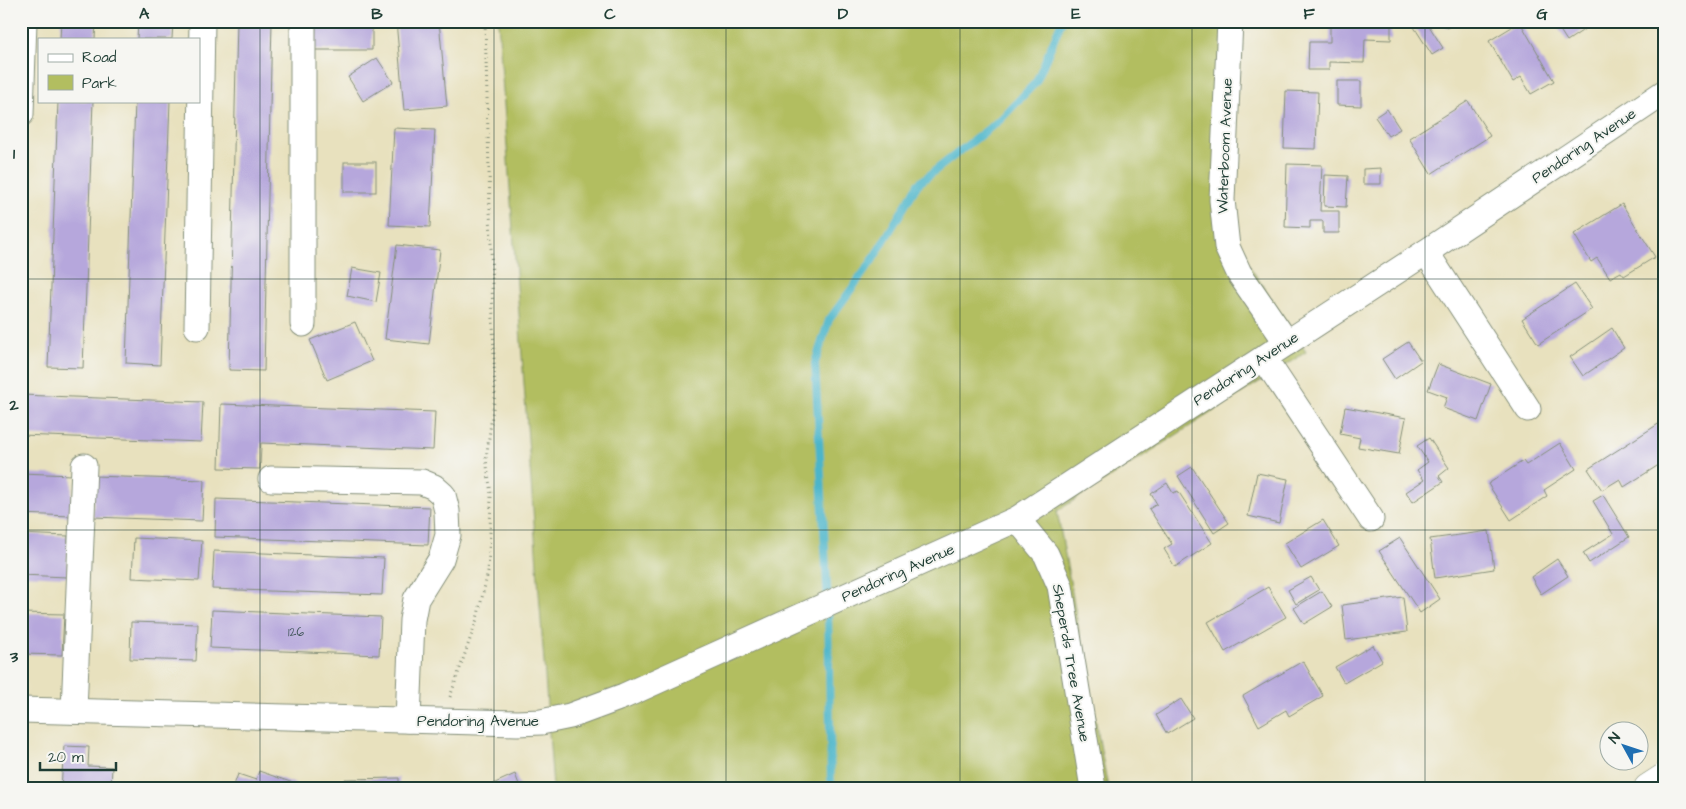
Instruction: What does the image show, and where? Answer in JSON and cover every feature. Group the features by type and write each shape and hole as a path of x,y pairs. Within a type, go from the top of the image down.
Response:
{"highway":[{"path":"1648,788 1665,777"}],"street":[{"path":"21,114 24,21"},
{"path":"198,327 202,21"},
{"path":"303,21 303,324"},
{"name":"Waterboom Avenue","path":"1230,21 1222,200 1227,247 1238,273 1286,343"},
{"name":"Pendoring Avenue","path":"21,710 74,710 442,722 541,722 570,716 624,696 1017,520 1426,252 1665,92"},
{"path":"1426,252 1528,409"},
{"path":"1264,358 1371,519"},
{"path":"74,710 84,466"},
{"path":"271,479 422,482 434,487 443,495 447,511 448,535 441,559 416,599 412,620 408,720"},
{"name":"Sheperds Tree Avenue","path":"1017,520 1046,554 1060,586 1093,788"}],"path":[{"path":"442,722 477,619 488,572 491,494 486,459 496,394 485,21"}],"green space":[{"path":"498,21 1237,21 1228,233 1306,352 1057,511 1108,788 553,788"}],"building":[{"path":"61,21 96,21 95,38 60,38"},
{"path":"138,21 173,21 172,38 137,38"},
{"path":"237,21 272,21 264,371 229,370"},
{"path":"316,21 372,21 372,50 315,50"},
{"path":"396,21 439,21 447,106 404,110"},
{"path":"1330,21 1391,21 1391,40 1365,39 1364,63 1329,62 1329,70 1308,70 1309,42 1330,42"},
{"path":"1426,21 1443,48 1432,55 1414,27"},
{"path":"1442,21 1458,21 1447,28"},
{"path":"1554,21 1597,21 1567,41"},
{"path":"1520,22 1554,81 1531,94 1521,77 1513,82 1489,41"},
{"path":"377,58 393,82 363,101 348,77"},
{"path":"1337,81 1361,81 1361,106 1337,105"},
{"path":"1286,91 1318,92 1316,149 1284,148"},
{"path":"1468,101 1490,136 1431,174 1409,138"},
{"path":"58,102 93,102 83,368 48,367"},
{"path":"135,102 170,102 160,365 126,363"},
{"path":"1387,109 1400,129 1388,136 1375,117"},
{"path":"394,128 435,130 430,227 389,225"},
{"path":"344,162 376,162 376,192 344,192"},
{"path":"1287,164 1322,165 1320,211 1339,211 1339,233 1323,233 1323,221 1310,221 1310,228 1285,227"},
{"path":"1381,168 1381,184 1363,184 1363,169"},
{"path":"1325,175 1348,176 1346,207 1324,206"},
{"path":"1622,204 1655,257 1624,276 1621,272 1610,278 1597,258 1591,262 1574,234"},
{"path":"397,245 440,250 429,344 385,339"},
{"path":"352,268 381,273 376,302 347,296"},
{"path":"1575,284 1592,309 1538,344 1522,319"},
{"path":"355,322 372,361 327,380 310,340"},
{"path":"1612,328 1624,348 1583,376 1570,357"},
{"path":"1408,342 1421,361 1395,379 1382,359"},
{"path":"1438,364 1491,384 1478,421 1443,408 1447,397 1428,390"},
{"path":"21,395 203,402 201,442 21,435"},
{"path":"221,404 435,412 433,450 261,443 260,469 219,468"},
{"path":"1345,407 1406,418 1399,454 1358,447 1360,438 1340,434"},
{"path":"1663,421 1665,423 1665,461 1624,487 1620,479 1602,490 1588,469"},
{"path":"1429,438 1449,468 1439,476 1443,482 1413,502 1406,492 1424,480 1417,470 1428,462 1417,446"},
{"path":"1560,443 1576,469 1544,490 1547,496 1511,520 1488,484 1523,461 1526,465"},
{"path":"1192,467 1229,523 1214,533 1178,476"},
{"path":"21,473 72,475 71,516 21,514"},
{"path":"1257,473 1288,479 1279,523 1248,516"},
{"path":"95,476 204,480 202,521 93,517"},
{"path":"1167,483 1173,493 1178,491 1212,543 1175,567 1164,549 1172,544 1149,509 1157,504 1151,494"},
{"path":"1603,495 1629,537 1589,563 1583,553 1613,534 1593,501"},
{"path":"216,499 430,507 428,545 215,537"},
{"path":"1323,520 1339,546 1301,569 1285,543"},
{"path":"1489,531 1494,569 1435,578 1430,539"},
{"path":"21,534 68,536 67,577 21,575"},
{"path":"134,538 202,541 199,581 132,578"},
{"path":"1400,538 1440,599 1420,613 1379,551"},
{"path":"214,551 384,558 382,595 212,589"},
{"path":"1557,559 1568,576 1541,594 1531,577"},
{"path":"1311,577 1319,590 1296,604 1288,590"},
{"path":"1268,587 1286,617 1225,652 1208,622"},
{"path":"1322,591 1332,607 1304,624 1294,608"},
{"path":"1403,597 1407,632 1346,640 1342,605"},
{"path":"212,610 381,617 379,655 210,648"},
{"path":"21,613 64,614 62,655 21,654"},
{"path":"131,622 198,624 196,661 130,659"},
{"path":"1373,645 1382,661 1344,683 1335,667"},
{"path":"1303,661 1323,696 1289,716 1286,710 1259,726 1243,696"},
{"path":"1181,699 1193,718 1167,734 1156,715"},
{"path":"64,746 89,747 88,766 112,767 111,788 61,788"},
{"path":"259,771 296,784 295,788 233,788 238,774 256,780"},
{"path":"515,774 520,787 518,788 484,788"},
{"path":"399,778 399,788 346,788 345,779"}],"waterway":[{"path":"831,788 828,605 815,363 829,320 872,261 918,184 1001,119 1036,82 1062,21"}]}
